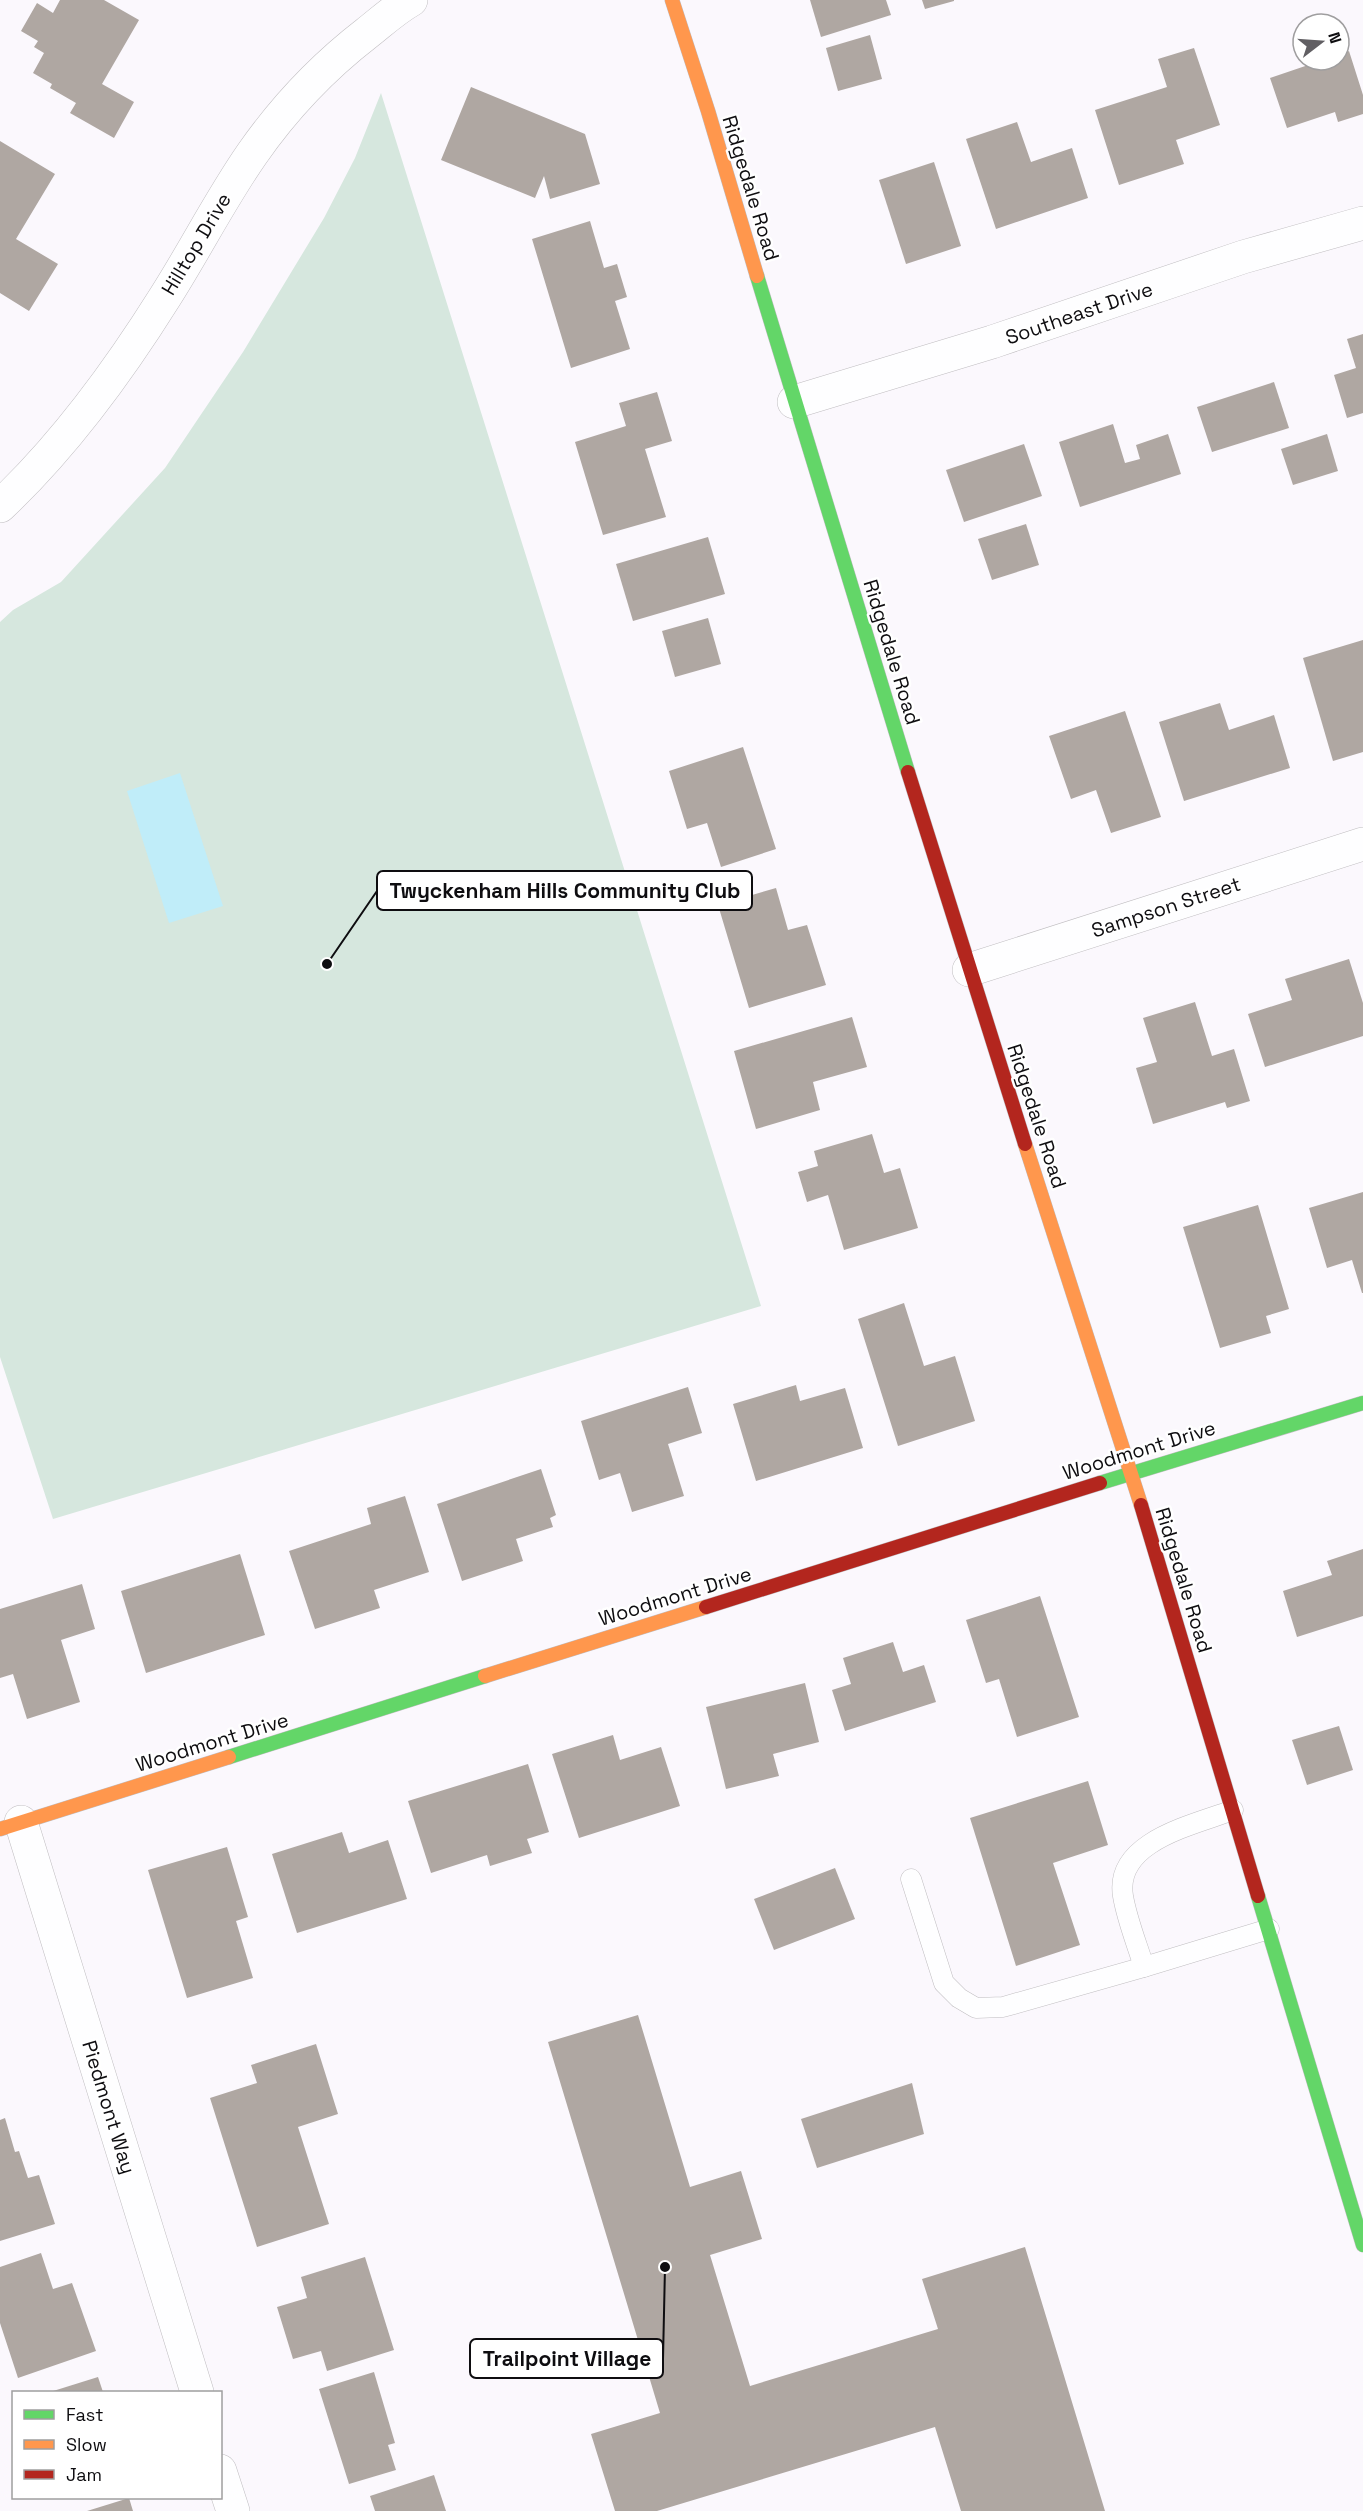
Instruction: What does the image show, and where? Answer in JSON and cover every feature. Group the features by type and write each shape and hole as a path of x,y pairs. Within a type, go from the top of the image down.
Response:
{"street":[{"name":"Hilltop Drive","path":"0,506 76,425 121,364 166,297 214,213 252,153 296,99 347,49 411,0"},
{"name":"Ridgedale Road","path":"672,0 708,111 794,402 969,970 1131,1473 1363,2245"},
{"name":"Southeast Drive","path":"794,402 992,342 1243,257 1363,223"},
{"name":"Sampson Street","path":"969,970 1363,844"},
{"name":"Woodmont Drive","path":"11,1826 1363,1402"},
{"name":"Piedmont Way","path":"11,1826 197,2391"},
{"path":"222,2476 233,2511"}],"lane":[{"path":"1144,1967 1122,1895 1125,1869 1129,1861 1150,1843 1233,1810"},
{"path":"910,1879 944,1983 959,1998 976,2008 1003,2007 1269,1929"}],"shaded area":[{"path":"381,93 761,1306 53,1519 0,1357 0,622 13,610 61,582 165,468 243,352 324,218 355,158"}],"water":[{"path":"180,773 223,906 169,923 127,791"}],"building":[{"path":"60,0 104,0 139,20 102,84 134,102 114,138 70,113 76,103 50,88 52,84 33,73 44,53 34,47 38,41 21,31 37,3 53,13"},
{"path":"810,0 886,0 891,15 821,37"},
{"path":"922,0 954,0 954,1 925,9"},
{"path":"870,35 882,79 838,91 826,48"},
{"path":"1194,48 1220,125 1176,140 1184,164 1119,185 1095,110 1167,87 1158,59"},
{"path":"1351,57 1363,95 1363,114 1338,122 1335,112 1287,128 1270,78 1291,71 1351,72"},
{"path":"471,87 585,134 600,184 550,199 544,176 535,198 441,160"},
{"path":"1017,122 1031,162 1072,148 1088,198 996,229 966,139"},
{"path":"0,141 55,174 16,239 58,264 29,311 0,293"},
{"path":"934,162 961,246 906,264 879,180"},
{"path":"590,221 604,268 617,264 627,297 615,301 630,349 571,368 532,239"},
{"path":"1363,334 1363,413 1347,418 1334,375 1356,368 1347,339"},
{"path":"1274,382 1289,428 1212,452 1197,407"},
{"path":"657,392 672,441 645,449 666,517 603,535 575,442 626,426 619,403"},
{"path":"1113,424 1125,463 1140,459 1136,445 1168,434 1181,474 1080,507 1059,442"},
{"path":"1327,434 1338,471 1293,485 1281,449"},
{"path":"1024,444 1042,496 964,522 946,470"},
{"path":"1026,524 1039,565 992,580 978,539"},
{"path":"708,537 725,594 633,621 616,564"},
{"path":"708,618 721,664 675,677 662,631"},
{"path":"1363,640 1363,752 1333,761 1303,658"},
{"path":"1220,703 1229,730 1274,715 1290,768 1184,801 1159,722"},
{"path":"1125,711 1161,817 1111,833 1096,790 1071,799 1049,736"},
{"path":"743,747 776,849 721,867 707,823 687,829 669,771"},
{"path":"776,888 788,930 807,925 826,985 749,1008 718,905"},
{"path":"1349,959 1363,1003 1363,1036 1265,1067 1248,1014 1292,1000 1285,979"},
{"path":"1195,1002 1212,1056 1234,1049 1250,1101 1227,1108 1225,1102 1153,1124 1136,1068 1157,1062 1143,1018"},
{"path":"852,1017 867,1067 813,1082 820,1110 756,1129 734,1051"},
{"path":"872,1134 884,1173 900,1168 918,1228 844,1250 828,1195 807,1202 798,1172 818,1166 814,1151"},
{"path":"1363,1192 1362,1293 1352,1260 1327,1268 1309,1208"},
{"path":"1258,1205 1289,1309 1266,1316 1271,1333 1220,1348 1183,1227"},
{"path":"904,1303 924,1366 955,1356 975,1421 898,1446 858,1319"},
{"path":"796,1385 800,1401 845,1388 863,1448 756,1481 733,1404"},
{"path":"688,1387 702,1433 668,1444 684,1496 632,1512 620,1473 599,1480 581,1421"},
{"path":"541,1469 556,1515 550,1518 553,1527 516,1539 523,1561 462,1581 437,1504"},
{"path":"405,1496 429,1572 374,1590 380,1608 315,1629 289,1551 371,1524 367,1508"},
{"path":"1363,1549 1363,1616 1297,1637 1283,1591 1332,1575 1327,1561"},
{"path":"240,1554 265,1635 146,1673 121,1591"},
{"path":"82,1584 95,1629 61,1640 80,1702 27,1719 13,1674 0,1678 0,1609"},
{"path":"1040,1596 1079,1717 1017,1737 999,1679 986,1683 966,1620"},
{"path":"893,1642 903,1672 924,1665 936,1702 845,1731 832,1690 851,1684 843,1658"},
{"path":"805,1683 819,1742 773,1754 779,1776 726,1789 706,1707"},
{"path":"1339,1726 1353,1770 1307,1785 1292,1740"},
{"path":"613,1735 620,1760 661,1747 680,1806 579,1838 552,1754"},
{"path":"528,1764 549,1832 527,1839 532,1853 490,1866 487,1855 431,1873 408,1801"},
{"path":"1088,1781 1108,1845 1053,1863 1080,1945 1016,1966 970,1818"},
{"path":"342,1832 349,1853 388,1840 407,1899 297,1933 272,1854"},
{"path":"227,1847 248,1917 236,1921 253,1978 187,1998 148,1870"},
{"path":"835,1868 855,1919 774,1950 754,1899"},
{"path":"638,2015 690,2187 741,2171 762,2239 710,2255 750,2386 938,2329 922,2279 1025,2247 1105,2511 961,2511 935,2427 657,2511 615,2511 591,2434 660,2413 548,2042"},
{"path":"316,2044 338,2114 298,2127 329,2224 257,2247 210,2098 257,2083 251,2065"},
{"path":"912,2083 924,2134 817,2168 801,2119"},
{"path":"5,2118 15,2152 19,2151 28,2178 39,2175 55,2224 0,2241 0,2120"},
{"path":"41,2253 53,2289 72,2283 96,2351 18,2378 0,2323 0,2267"},
{"path":"365,2257 394,2350 327,2371 321,2351 293,2359 277,2307 307,2298 301,2277"},
{"path":"374,2372 395,2443 388,2445 396,2470 349,2484 319,2389"},
{"path":"98,2377 103,2391 53,2391"},
{"path":"434,2475 446,2511 375,2511 370,2496"},
{"path":"129,2499 133,2511 87,2511"}],"traffic: fast":[{"path":"757,276 908,772"},
{"path":"1100,1483 1363,1403"},
{"path":"229,1757 485,1676"},
{"path":"1258,1896 1363,2245"}],"traffic: slow":[{"path":"672,0 757,276"},
{"path":"1025,1144 1141,1505"},
{"path":"485,1676 706,1607"},
{"path":"0,1829 229,1757"}],"traffic: jam":[{"path":"908,772 1025,1144"},
{"path":"706,1607 1100,1483"},
{"path":"1141,1505 1258,1896"}],"place":[{"name":"Twyckenham Hills Community Club","path":"327,964"},
{"name":"Trailpoint Village","path":"665,2267"}]}
